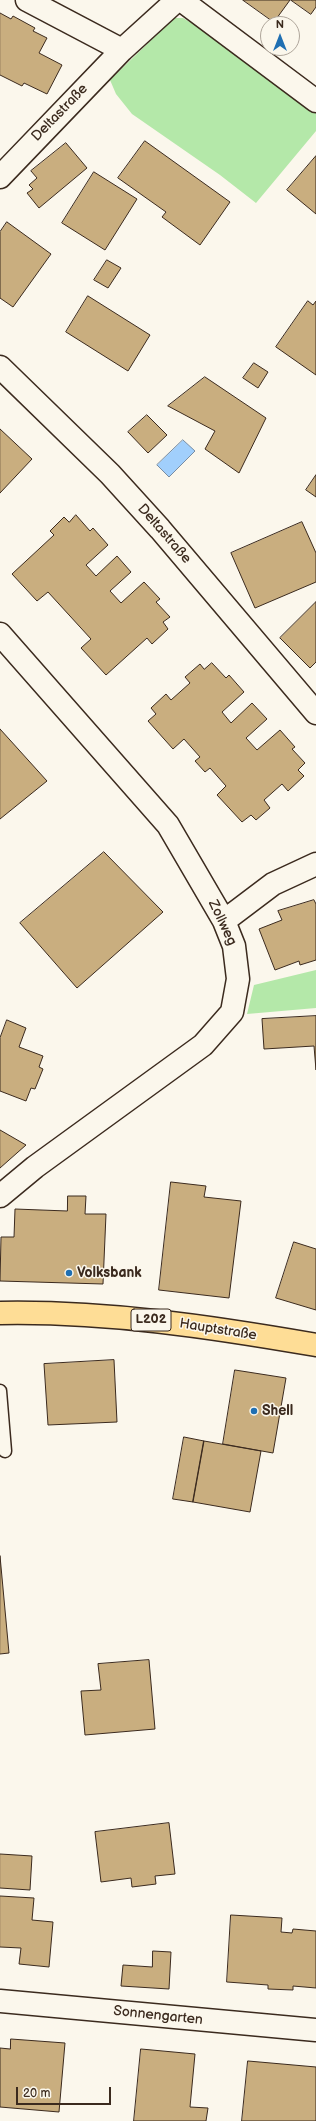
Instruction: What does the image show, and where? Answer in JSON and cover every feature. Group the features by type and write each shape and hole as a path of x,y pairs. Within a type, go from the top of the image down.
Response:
{"main road":[{"name":"Hauptstraße","path":"0,1313 33,1312 141,1319 316,1345"}],"street":[{"path":"27,0 122,50"},
{"name":"Deltastraße","path":"0,177 122,50 177,0"},
{"path":"181,0 316,101"},
{"name":"Deltastraße","path":"0,367 125,491 316,713"},
{"name":"Zollweg","path":"0,634 168,825 224,921 234,946 238,979 232,1012 203,1045 35,1167 0,1196"},
{"path":"224,921 274,884 316,864"},
{"name":"Sonnengarten","path":"0,2001 316,2030"}],"lane":[{"path":"0,1391 5,1451"}],"green space":[{"path":"174,18 183,18 215,37 316,113 316,131 256,203 220,175 132,114 116,94 110,80"},
{"path":"316,970 316,1008 247,1014 254,985"}],"water":[{"path":"183,440 195,451 169,477 157,465"}],"building":[{"path":"243,0 290,0 278,16 266,16"},
{"path":"291,0 316,0 316,7 311,14"},
{"path":"0,13 11,19 13,16 35,28 33,31 47,38 39,53 62,65 47,94 24,83 22,86 0,75"},
{"path":"145,141 230,202 200,245 162,217 166,212 118,178"},
{"path":"66,143 87,168 39,208 27,193 33,189 29,185 37,178 31,171"},
{"path":"316,156 316,214 287,190"},
{"path":"94,172 137,199 105,250 62,223"},
{"path":"7,222 51,254 13,307 0,298 0,232"},
{"path":"107,260 121,268 108,288 94,280"},
{"path":"88,296 150,335 128,371 66,332"},
{"path":"308,301 313,305 316,301 316,375 276,347"},
{"path":"254,363 268,372 258,388 243,378"},
{"path":"205,377 266,418 239,473 205,449 215,431 168,406"},
{"path":"147,415 167,435 148,453 128,432"},
{"path":"0,429 32,459 0,493"},
{"path":"316,475 316,497 306,490"},
{"path":"76,515 90,531 93,528 108,545 86,565 96,576 117,556 131,572 110,591 121,603 144,582 160,599 156,602 170,617 163,622 168,629 152,644 147,638 106,675 81,648 91,639 48,592 37,601 12,574 54,535 50,531 64,517 69,522"},
{"path":"302,522 316,553 316,582 255,608 231,553"},
{"path":"316,602 316,662 310,668 280,638"},
{"path":"212,663 226,678 229,675 244,692 222,712 231,723 252,703 267,719 246,738 257,750 280,730 295,747 292,749 305,763 298,770 304,776 288,791 282,784 264,800 270,808 256,820 251,815 242,822 217,795 226,786 210,768 205,772 195,761 200,757 184,739 173,749 148,721 156,714 151,708 166,694 171,700 190,683 185,677 200,664 204,669"},
{"path":"0,729 47,781 0,819"},
{"path":"104,852 163,912 77,988 20,923"},
{"path":"314,900 316,904 316,960 300,965 299,961 275,970 259,929 282,920 278,911"},
{"path":"316,1016 316,1070 314,1046 264,1049 262,1019"},
{"path":"7,1020 26,1028 19,1047 43,1056 39,1067 43,1069 35,1089 31,1088 26,1101 0,1091 0,1038"},
{"path":"0,1130 26,1145 0,1168"},
{"path":"171,1182 206,1186 204,1197 241,1201 229,1298 159,1290"},
{"path":"68,1196 86,1196 85,1214 106,1214 103,1284 0,1281 1,1237 14,1237 15,1209 67,1211"},
{"path":"294,1242 316,1249 316,1310 276,1298"},
{"path":"114,1360 117,1422 48,1425 44,1364"},
{"name":"Shell","path":"235,1370 286,1378 273,1453 223,1444"},
{"path":"184,1437 204,1441 193,1502 173,1499"},
{"path":"204,1441 261,1451 250,1512 193,1502"},
{"path":"0,1556 9,1653 0,1654"},
{"path":"149,1660 155,1729 85,1735 81,1691 101,1690 98,1664"},
{"path":"169,1823 175,1874 155,1876 156,1884 132,1887 131,1878 101,1882 95,1832"},
{"path":"0,1854 32,1856 30,1890 0,1888"},
{"path":"0,1896 34,1898 32,1920 53,1922 49,1967 19,1964 21,1948 0,1947"},
{"path":"231,1915 282,1918 281,1932 292,1933 293,1929 316,1931 316,1988 293,1986 293,1990 268,1989 268,1985 227,1982"},
{"path":"153,1951 171,1952 169,1989 121,1986 123,1965 152,1967"},
{"path":"11,2039 65,2043 59,2112 0,2107 0,2048 10,2049"},
{"path":"141,2049 195,2054 190,2107 208,2108 206,2121 134,2121"},
{"path":"248,2061 316,2067 316,2121 242,2121"}],"place":[{"name":"Volksbank","path":"69,1273"},
{"name":"Shell","path":"254,1411"}]}
